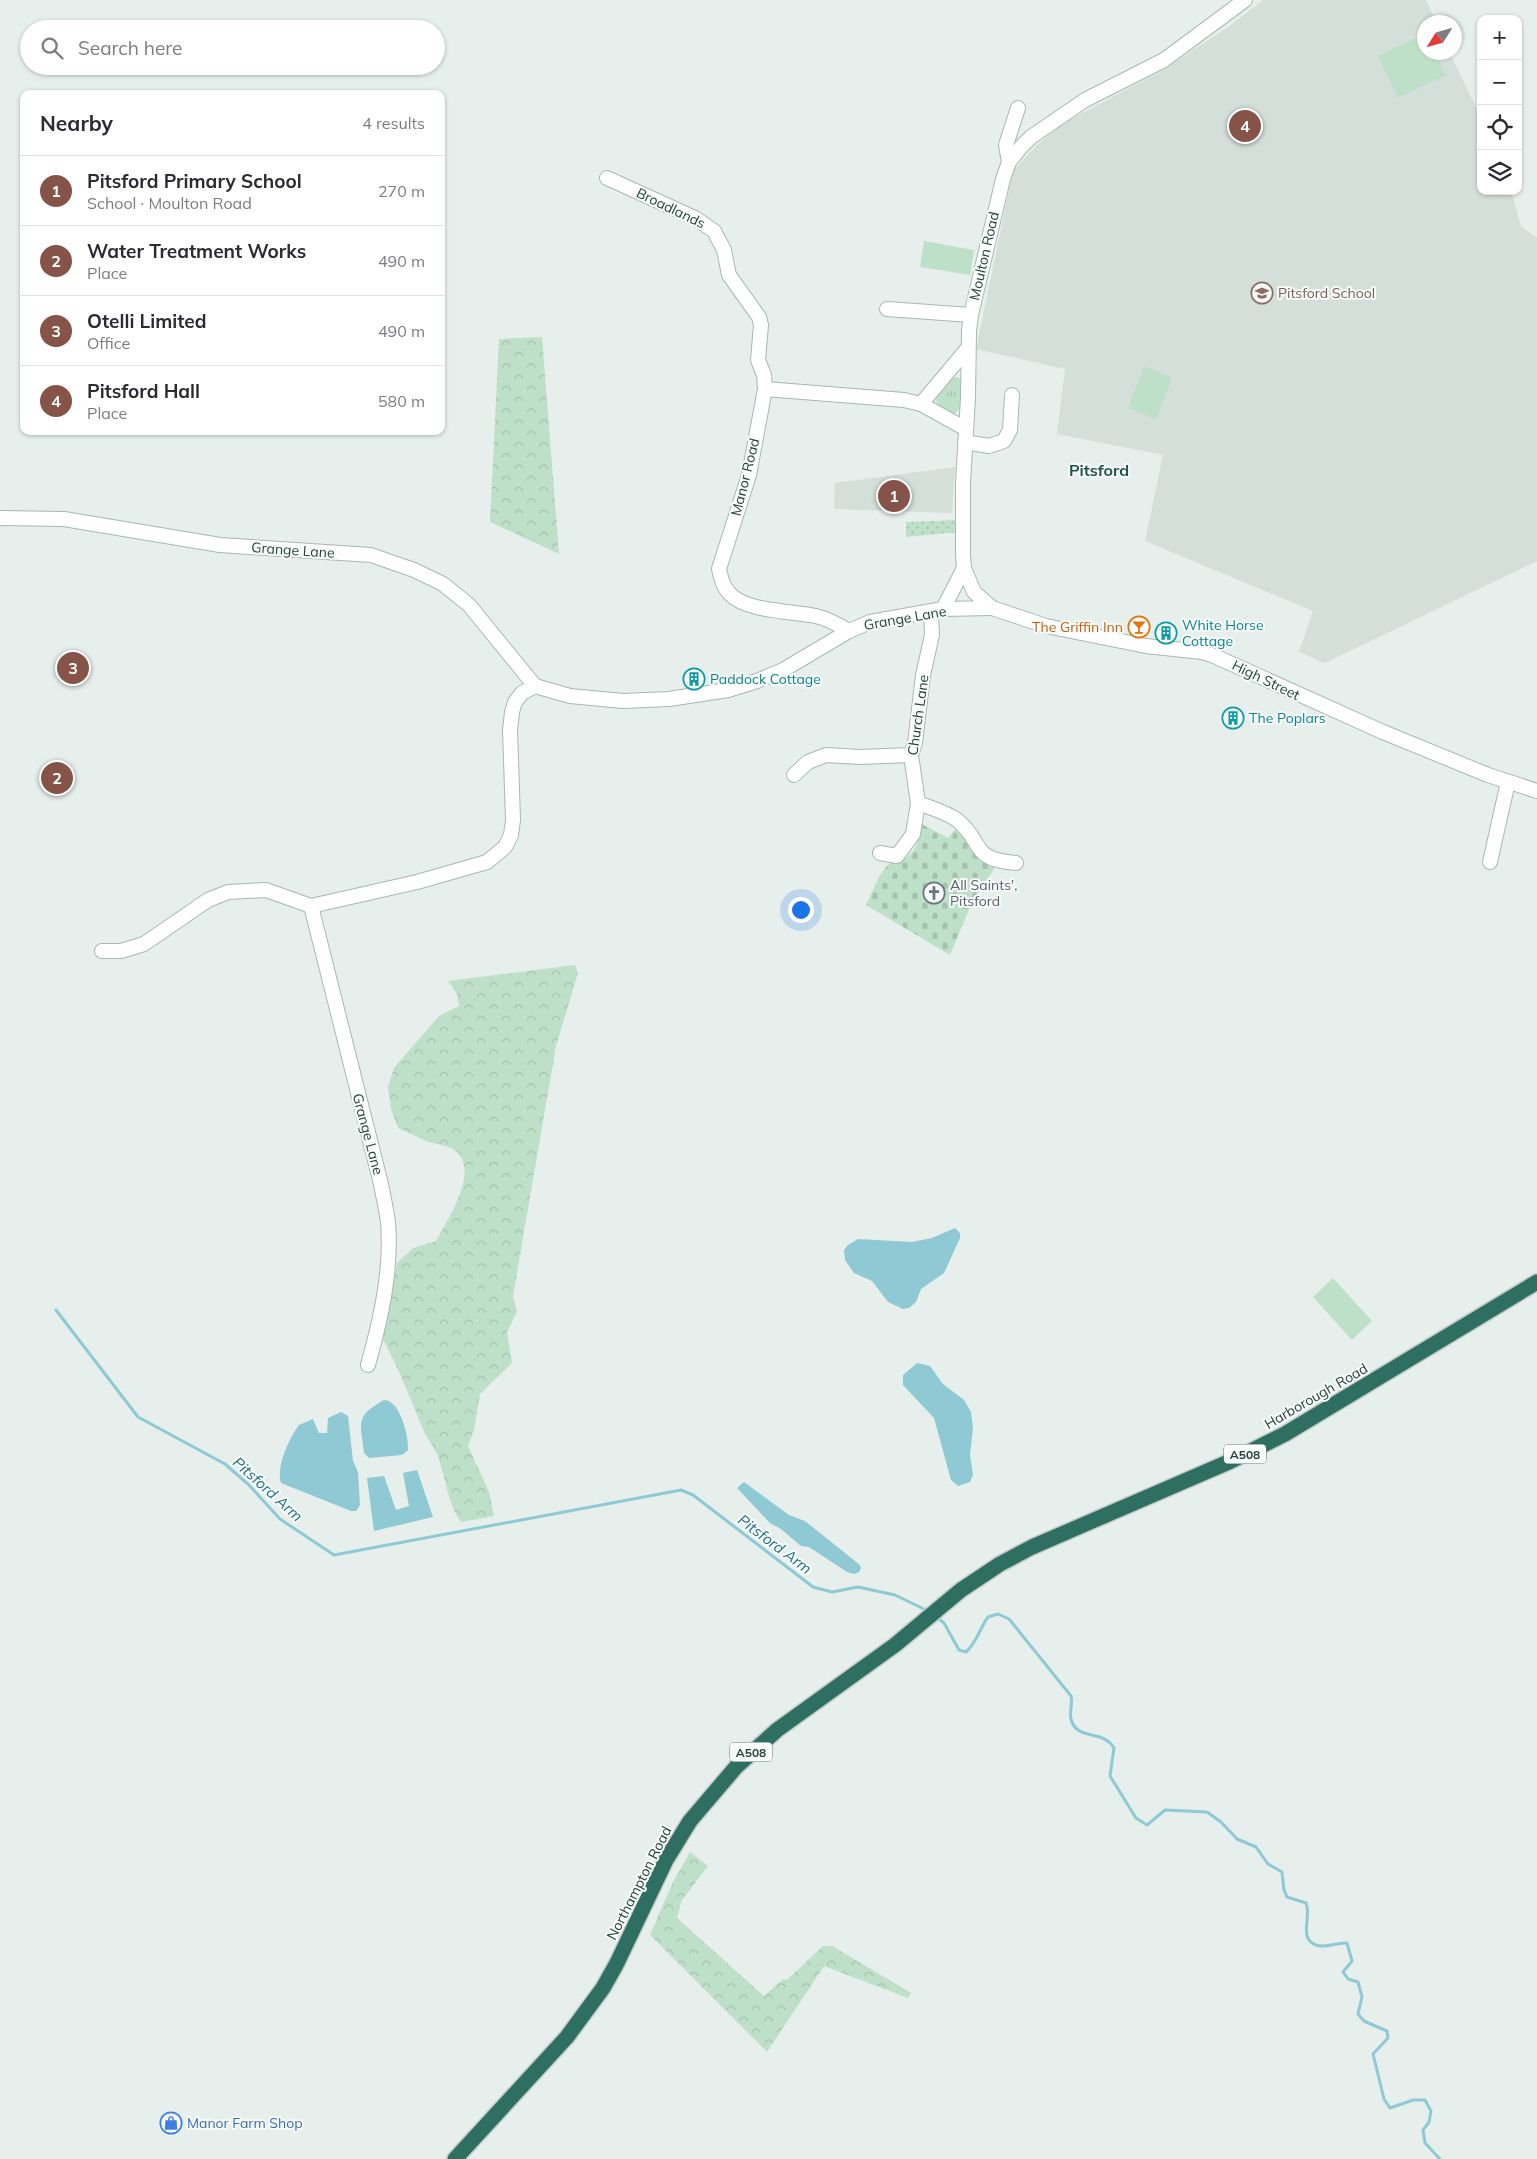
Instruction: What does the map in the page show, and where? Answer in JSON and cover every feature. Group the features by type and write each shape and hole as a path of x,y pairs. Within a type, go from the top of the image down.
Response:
{"highway":[{"name":"Harborough Road","path":"908,1635 943,1604 978,1578 1032,1547 1231,1461 1285,1434 1537,1282"},
{"name":"Northampton Road","path":"455,2159 567,2037 603,1988 617,1963 666,1860 705,1801 743,1760 776,1730 908,1635"}],"street":[{"name":"Moulton Road","path":"1012,616 992,608 974,592 964,568 965,436 971,315 996,202 1009,162 1031,137 1058,118 1085,100 1164,60 1245,0"},
{"path":"1009,162 1006,145 1018,108"},
{"name":"Broadlands","path":"607,178 695,218 714,231 724,250 729,275 759,317 761,325 758,360 764,375 765,388"},
{"path":"888,309 971,315"},
{"path":"922,404 968,348"},
{"path":"765,388 833,392 922,404 965,436 989,446 1004,441 1010,430 1012,395"},
{"name":"Manor Road","path":"765,388 749,475 719,569 722,582 730,594 742,601 760,607 819,616 849,631"},
{"name":"Grange Lane","path":"0,518 64,520 220,545 371,555 414,570 443,584 469,605 536,686 570,696 623,701 670,699 728,690 783,670 849,631 870,622 937,610 992,608"},
{"path":"937,610 964,568"},
{"name":"Church Lane","path":"880,853 897,856 913,834 918,803 911,755 915,742 923,675 937,610"},
{"name":"High Street","path":"1012,616 1090,636 1212,655 1331,710 1508,782 1537,791"},
{"path":"102,951 121,951 144,944 208,900 228,892 266,890 311,906 462,870 487,862 505,847 511,836 513,820 510,730 512,712 515,702 522,693 536,686"},
{"path":"794,775 808,762 826,754 860,757 911,755"},
{"path":"1490,862 1508,782"},
{"path":"918,803 958,821 980,852 995,861 1016,863"},
{"name":"Grange Lane","path":"311,906 380,1180 388,1221 384,1303 368,1365"}],"shaded area":[{"name":"Pitsford School","path":"1263,0 1426,0 1433,15 1417,15 1417,60 1453,60 1477,110 1477,195 1512,195 1521,226 1537,238 1537,561 1325,663 1299,652 1313,611 1145,541 1163,455 1057,434 1065,369 976,349 1013,171 1038,144 1062,124 1165,69 1228,27"},
{"path":"955,467 952,513 834,509 835,483"}],"green space":[{"path":"1417,37 1417,60 1438,60 1446,75 1398,98 1378,56"},
{"path":"924,241 974,250 970,275 920,267"},
{"path":"542,337 559,554 490,522 499,339"},
{"path":"1144,366 1172,377 1156,419 1128,408"},
{"path":"957,377 962,380 961,408 953,415 938,407 936,399 951,379"},
{"path":"958,520 958,532 906,537 906,522"},
{"path":"918,822 948,838 956,828 977,853 996,866 973,900 950,955 866,905 883,870 893,861 903,859 912,853 917,844"},
{"path":"575,965 578,973 556,1046 513,1296 517,1312 507,1332 512,1363 480,1394 474,1430 468,1446 489,1492 494,1516 461,1522 453,1507 437,1454 424,1431 383,1340 397,1263 413,1248 436,1241 459,1197 465,1173 463,1162 455,1150 426,1141 398,1128 391,1109 388,1087 394,1068 439,1016 459,1006 457,994 448,981"},
{"path":"1333,1278 1372,1321 1352,1340 1313,1297"},
{"path":"690,1852 708,1866 682,1900 677,1918 764,1996 782,1980 788,1979 823,1946 832,1946 911,1993 908,1998 824,1966 767,2052 650,1935 673,1882"}],"water":[{"path":"955,1228 960,1233 960,1238 944,1273 921,1289 916,1302 909,1308 903,1309 888,1302 872,1281 854,1273 845,1260 844,1250 858,1239 912,1242 932,1238"},
{"path":"917,1363 930,1366 943,1384 964,1400 971,1412 973,1428 970,1455 973,1475 970,1482 958,1486 951,1480 934,1418 903,1385 903,1375"},
{"path":"384,1400 395,1406 399,1412 407,1436 408,1450 402,1455 369,1458 364,1453 362,1421 368,1411"},
{"path":"341,1412 348,1416 353,1461 358,1472 360,1505 356,1511 351,1511 281,1483 280,1469 284,1453 299,1425 313,1419 319,1433 327,1433 328,1418"},
{"path":"417,1470 433,1517 374,1531 367,1478 384,1476 396,1510 409,1506 403,1473"},
{"path":"744,1482 789,1515 805,1521 860,1565 859,1572 854,1574 847,1572 809,1547 801,1546 781,1529 770,1523 737,1488"}],"waterway":[{"name":"Pitsford Arm","path":"56,1310 138,1417 225,1464 249,1485 280,1519 334,1555 681,1490 693,1495 813,1587 832,1592 858,1587 895,1595 928,1611"},
{"name":"Pitsford Arm","path":"935,1616 944,1623 959,1650 966,1652 973,1644 988,1617 998,1614 1009,1619 1071,1696 1071,1719 1074,1726 1084,1733 1103,1738 1114,1748 1110,1776 1136,1818 1147,1825 1165,1810 1207,1812 1221,1822 1237,1839 1256,1847 1268,1864 1282,1872 1284,1890 1287,1897 1306,1903 1308,1914 1307,1933 1311,1942 1320,1946 1347,1943 1352,1961 1343,1972 1348,1979 1358,1982 1362,1997 1358,2014 1364,2021 1387,2031 1388,2038 1373,2054 1384,2099 1390,2108 1413,2100 1425,2100 1431,2111 1429,2122 1423,2130 1425,2143 1440,2159"}],"place":[{"name":"Pitsford Hall","path":"1245,126"},
{"name":"Pitsford School","path":"1262,293"},
{"name":"Pitsford Primary School","path":"894,496"},
{"name":"The Griffin Inn","path":"1139,627"},
{"name":"White Horse Cottage","path":"1166,633"},
{"name":"Otelli Limited","path":"73,668"},
{"name":"Paddock Cottage","path":"694,679"},
{"name":"The Poplars","path":"1233,718"},
{"name":"Water Treatment Works","path":"57,778"},
{"name":"All Saints', Pitsford","path":"934,893"},
{"name":"Manor Farm Shop","path":"171,2123"}],"district":[{"name":"Pitsford","path":"1099,470"}]}
